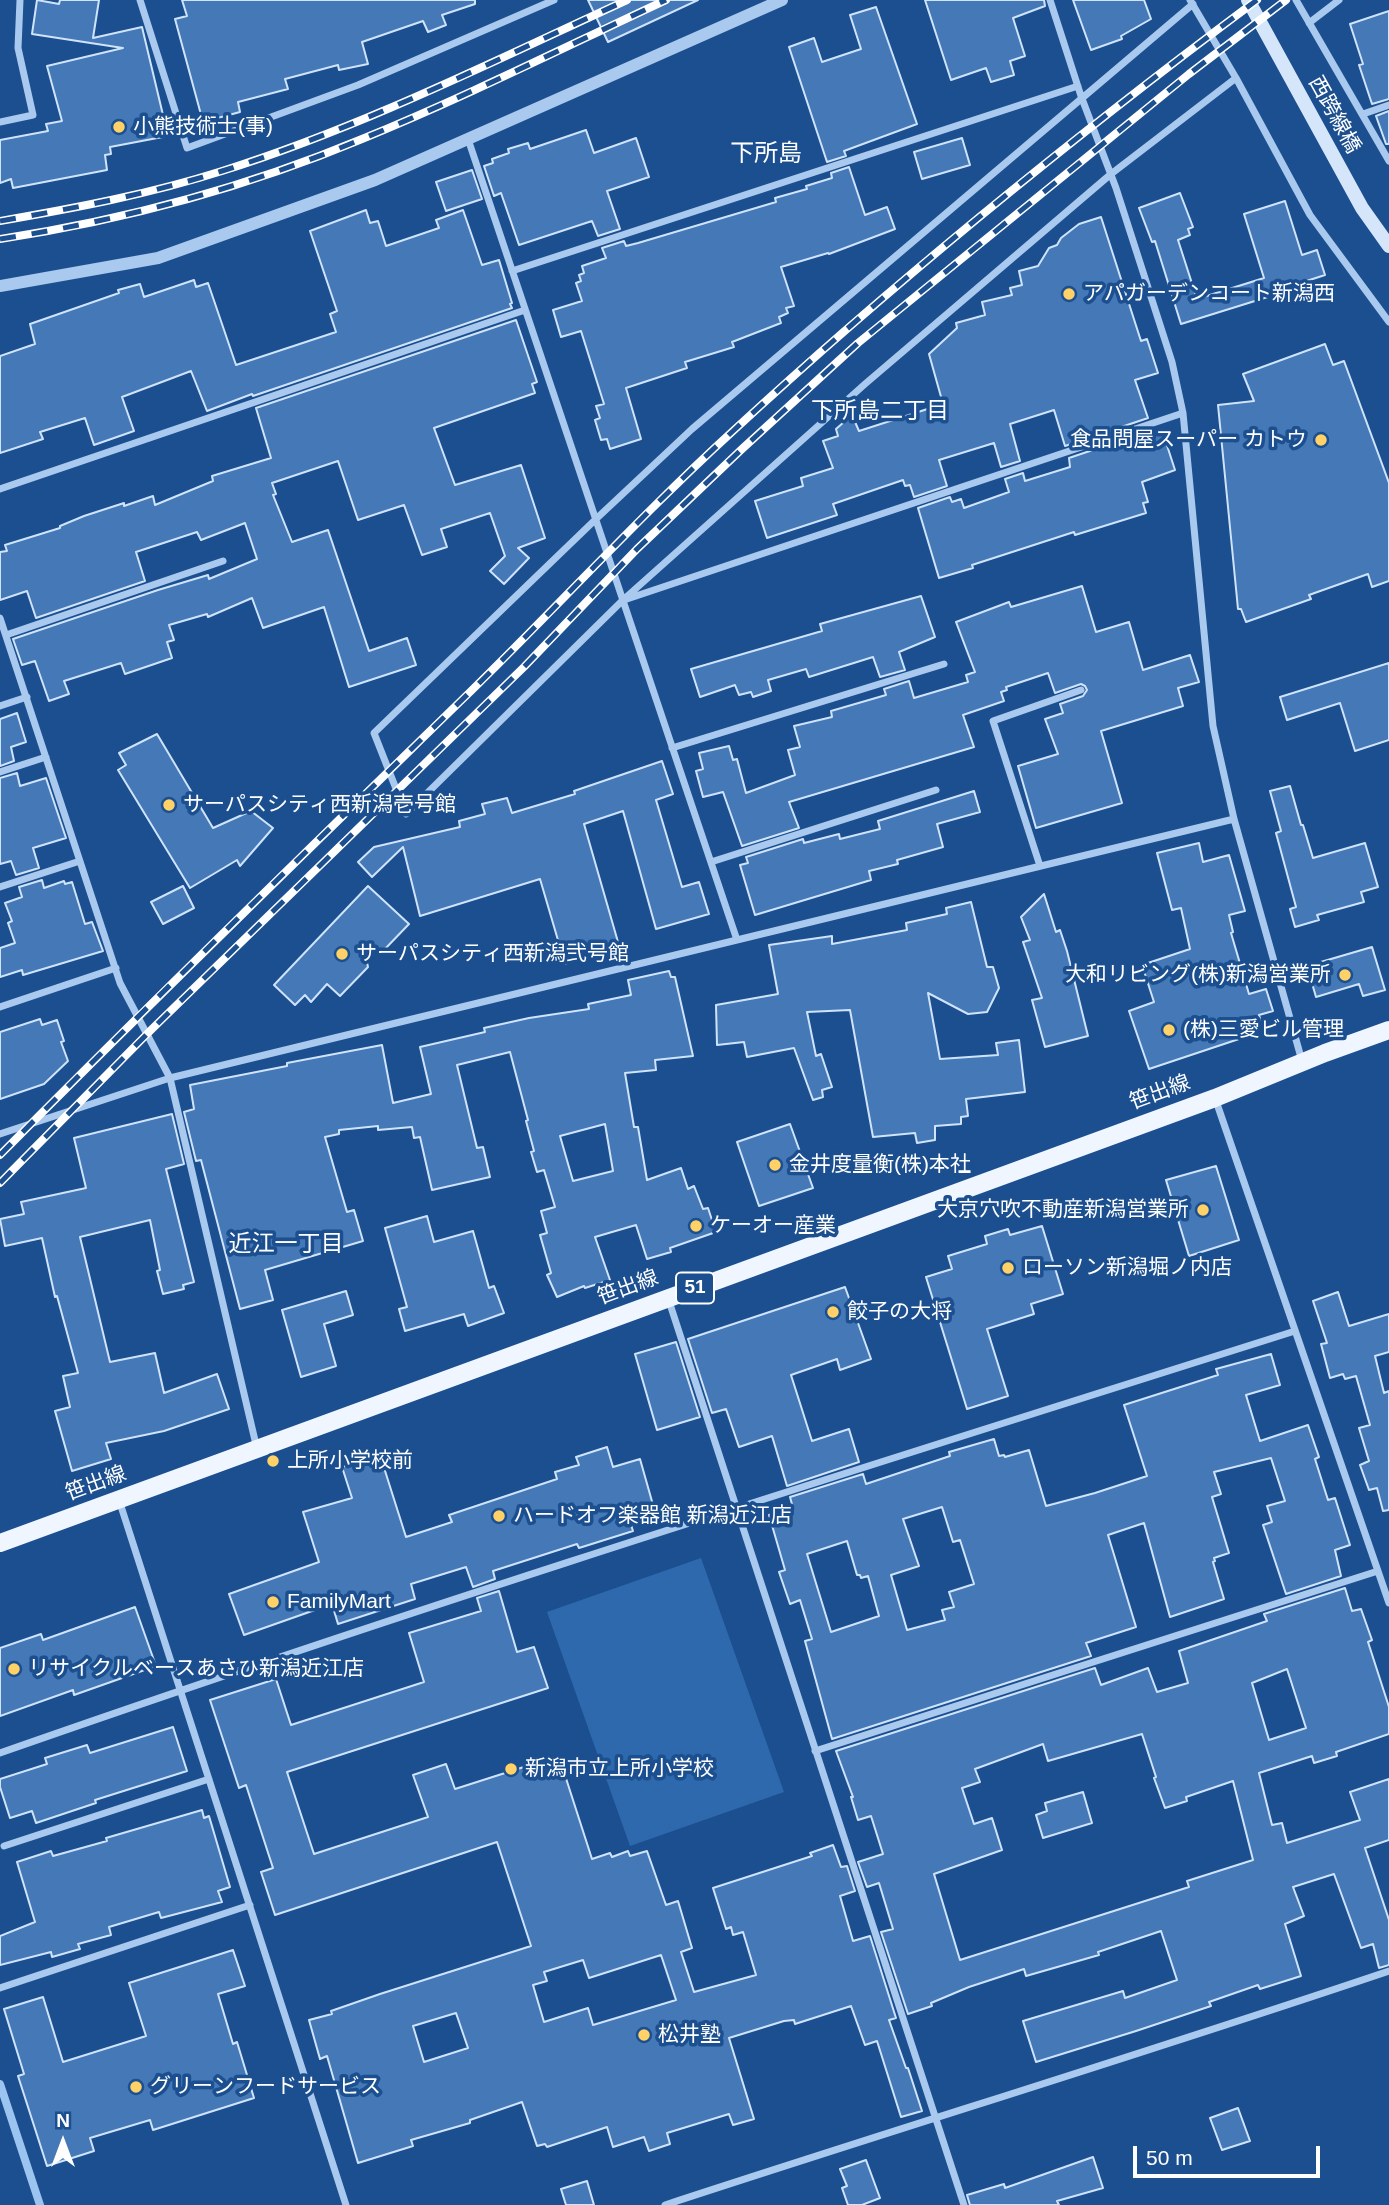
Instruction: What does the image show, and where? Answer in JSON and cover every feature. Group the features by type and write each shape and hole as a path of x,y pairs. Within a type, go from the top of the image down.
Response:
{"main road":[{"name":"西跨線橋","path":"1248,0 1362,208 1389,246"},
{"name":"笹出線","path":"0,1543 1215,1098 1389,1030"}],"street":[{"path":"0,122 33,115 18,48 20,0"},
{"path":"140,0 187,148 358,85 554,0"},
{"path":"0,286 158,257 375,180 782,0"},
{"path":"1050,0 1081,96 1111,174 1172,362 1183,413 1213,726 1234,819 1303,1063"},
{"path":"1296,0 1389,161"},
{"path":"1309,23 1339,0"},
{"path":"1237,78 1111,174 865,384 623,600 406,814 374,733 692,429 1191,2 1237,78 1310,215 1389,322"},
{"path":"512,271 1078,86"},
{"path":"1363,114 1389,106"},
{"path":"468,139 737,940"},
{"path":"0,489 525,310"},
{"path":"623,600 1183,413"},
{"path":"6,635 223,561"},
{"path":"0,618 120,983 170,1078 258,1450"},
{"path":"672,748 944,664"},
{"path":"1040,866 993,721 1081,690"},
{"path":"0,706 27,697"},
{"path":"0,772 46,757"},
{"path":"710,862 936,790"},
{"path":"0,1134 170,1078 1234,819"},
{"path":"0,887 80,861"},
{"path":"0,1007 116,968"},
{"path":"1215,1098 1389,1603"},
{"path":"668,1298 964,2205"},
{"path":"0,1753 180,1690 1295,1331"},
{"path":"119,1500 346,2205"},
{"path":"816,1751 1378,1571"},
{"path":"4,1846 209,1779"},
{"path":"0,1988 250,1905"},
{"path":"665,2205 934,2117 1227,2026 1389,1970"}],"shaded area":[{"path":"701,1558 784,1792 630,1846 547,1612"}],"building":[{"path":"37,0 59,4 60,0 99,0 93,38 142,27 168,136 110,147 111,154 105,155 107,170 13,188 11,179 0,183 0,140 48,131 46,124 62,121 47,66 123,48 32,34"},
{"path":"182,0 475,0 475,4 442,15 446,25 428,32 423,21 362,42 368,64 339,70 338,65 285,79 288,89 238,102 240,112 203,122 175,19 187,16"},
{"path":"588,0 698,0 608,42"},
{"path":"925,0 1044,0 1045,6 1013,18 1025,56 1010,61 1014,75 991,82 986,68 951,80"},
{"path":"1073,0 1144,0 1151,19 1121,36 1122,39 1091,50"},
{"path":"876,7 917,124 844,151 846,156 827,162 789,47 814,38 822,62 861,49 850,15"},
{"path":"1389,11 1389,99 1372,104 1359,65 1363,64 1350,24"},
{"path":"1389,111 1389,144 1386,144 1376,116"},
{"path":"586,130 594,153 636,138 649,177 607,191 620,229 598,236 592,221 519,245 501,193 494,196 484,166 493,163 492,159 509,153 508,149 528,143 530,149"},
{"path":"962,138 970,165 922,179 914,152"},
{"path":"849,167 865,215 887,207 895,229 829,254 781,267 794,306 786,308 788,313 779,317 781,323 732,342 734,347 685,362 687,368 626,388 641,439 610,449 607,439 601,440 595,420 600,418 596,406 604,404 581,331 561,337 553,310 582,301 576,283 581,281 579,275 584,273 582,266 606,258 602,248 624,241 626,246 638,243 776,202 775,198 807,189 806,186 832,178 831,173"},
{"path":"472,170 482,199 446,211 436,182"},
{"path":"1180,193 1193,227 1188,229 1190,235 1178,240 1197,299 1264,278 1244,214 1285,201 1302,255 1317,250 1325,275 1285,288 1287,291 1181,324 1155,241 1152,242 1139,208"},
{"path":"366,210 370,223 378,221 386,246 439,228 436,220 463,210 482,265 499,260 512,308 207,411 191,371 122,397 134,431 94,445 85,418 40,432 43,439 0,453 0,356 35,344 30,324 140,284 144,297 194,280 196,287 208,283 236,365 336,332 330,314 337,311 310,231"},
{"path":"1101,217 1141,341 1147,339 1158,373 1135,380 1148,418 1065,446 1054,410 1010,424 1020,461 1001,467 994,443 939,460 947,486 914,497 910,485 905,486 903,480 833,504 837,515 767,538 755,501 803,486 801,478 833,468 823,441 838,436 836,429 852,415 859,431 943,404 929,354 957,328 956,323 985,315 982,302 1012,295 1010,288 1022,285 1019,271 1038,266 1049,248 1057,245 1061,238 1079,224"},
{"path":"516,320 537,382 532,384 535,393 434,428 455,485 521,465 545,538 518,548 529,558 504,584 490,571 505,556 490,513 441,529 447,547 422,555 404,505 358,520 338,461 272,483 276,494 273,495 292,542 328,530 369,651 407,638 416,665 349,687 324,607 263,628 252,598 208,617 207,614 169,625 174,640 167,642 172,658 125,674 121,663 64,681 69,694 49,701 35,661 22,665 13,639 158,590 208,575 209,579 257,559 245,523 201,540 197,532 136,552 145,581 36,618 27,591 0,600 0,552 7,551 5,545 60,528 84,516 124,503 124,506 153,496 155,505 213,481 212,476 271,458 256,408"},
{"name":"食品問屋スーパー カトウ","path":"1325,344 1333,365 1344,361 1389,483 1389,581 1372,587 1368,574 1309,595 1311,599 1246,622 1241,609 1238,609 1218,405 1254,401 1243,374"},
{"path":"1152,430 1153,433 1162,430 1175,470 1142,482 1148,502 1143,503 1146,513 1075,535 1074,532 939,578 918,508 950,497 952,502 961,499 964,508 1009,492 1005,479 1023,473 1025,481 1070,467 1069,458"},
{"path":"1082,586 1096,632 1129,622 1143,670 1190,655 1199,682 1178,688 1183,706 1101,731 1122,803 1036,828 1018,766 1058,754 1045,719 1063,713 1060,704 1083,696 1087,690 1081,684 1055,693 1048,673 1006,687 1007,690 1001,692 1004,701 963,715 974,747 789,802 799,828 742,846 723,792 703,797 696,771 703,769 699,753 729,746 733,760 737,759 746,793 795,775 788,750 800,747 794,726 832,717 831,711 886,695 884,689 909,681 914,698 968,682 966,675 975,672 956,622 1009,602 1011,607"},
{"path":"921,596 935,637 899,652 905,670 880,677 873,657 809,677 806,669 768,680 771,691 753,697 751,692 739,695 735,685 700,697 691,669 822,631 820,624"},
{"path":"1389,663 1389,740 1355,751 1340,703 1287,720 1280,697"},
{"path":"17,713 26,742 11,747 14,761 0,766 0,719"},
{"name":"サーパスシティ西新潟壱号館","path":"157,734 213,828 251,811 273,828 240,866 237,860 190,888 118,770 126,765 119,753"},
{"path":"662,761 673,794 656,800 682,887 699,882 709,914 656,929 623,811 584,824 618,942 587,951 589,957 565,964 540,879 420,916 403,847 372,877 358,862 374,847 460,827 459,821 485,814 482,804 507,798 512,813 575,794 574,791"},
{"path":"17,773 20,786 46,778 66,838 33,848 39,868 16,875 11,861 0,864 0,778"},
{"path":"1290,786 1313,858 1365,843 1378,887 1361,892 1364,902 1317,915 1319,920 1295,927 1290,909 1296,907 1276,833 1281,831 1270,791"},
{"path":"974,791 980,812 937,824 943,847 897,860 898,864 869,871 871,880 755,915 740,865 748,863 746,857 803,839 804,843 839,834 840,839 880,829 878,821"},
{"path":"1199,843 1203,862 1229,855 1245,911 1229,915 1231,933 1249,994 1266,989 1273,1011 1259,1015 1261,1022 1243,1027 1245,1037 1149,1069 1129,1011 1154,1002 1142,965 1190,949 1181,908 1172,910 1157,853"},
{"path":"42,880 44,888 64,881 65,884 72,882 85,924 92,922 103,951 23,975 22,970 0,977 0,948 15,943 8,923 12,921 5,903 22,897 19,887"},
{"path":"183,886 194,908 163,924 151,902"},
{"name":"サーパスシティ西新潟弐号館","path":"368,886 409,924 384,950 365,954 368,967 340,996 327,984 311,1002 305,995 295,1005 274,985"},
{"path":"1044,894 1056,932 1060,930 1067,951 1088,1036 1045,1047 1032,1000 1042,998 1023,942 1030,940 1021,917"},
{"path":"971,902 987,967 993,967 999,988 987,1012 968,1014 928,993 940,1059 998,1055 996,1043 1019,1040 1025,1092 966,1099 968,1116 961,1117 961,1124 935,1126 935,1140 917,1143 915,1133 873,1137 850,1010 807,1012 816,1056 821,1054 832,1087 822,1090 823,1097 813,1100 794,1048 747,1057 744,1042 717,1045 716,1005 778,994 769,945 832,936 832,944 907,930 906,923 947,914 946,908"},
{"name":"大和リビング(株)新潟営業所","path":"1372,947 1385,990 1363,996 1359,984 1316,997 1307,966"},
{"path":"669,971 671,977 675,977 693,1056 655,1060 656,1070 625,1073 647,1180 681,1168 688,1189 694,1186 703,1209 708,1208 716,1232 670,1248 671,1252 647,1259 636,1225 595,1237 610,1280 585,1288 584,1286 557,1297 547,1275 551,1273 540,1235 547,1233 541,1211 555,1207 544,1170 537,1172 531,1152 534,1151 526,1121 528,1120 510,1052 457,1065 477,1148 483,1147 490,1177 432,1190 420,1137 414,1138 412,1127 378,1130 378,1126 339,1130 339,1134 325,1137 347,1212 354,1210 363,1241 265,1270 273,1300 240,1309 201,1160 196,1161 184,1112 194,1109 190,1085 382,1045 393,1103 431,1094 420,1047 485,1032 484,1028 589,1009 588,1004 631,995 628,980","holes":["605,1124 613,1171 573,1181 560,1136"]},
{"path":"40,1019 42,1025 57,1020 68,1061 44,1084 0,1099 0,1032"},
{"path":"172,1114 184,1164 166,1169 194,1282 183,1285 184,1289 163,1294 150,1220 80,1237 110,1362 155,1353 164,1393 217,1374 229,1409 164,1431 106,1443 111,1459 72,1471 55,1411 70,1407 63,1376 78,1373 57,1296 55,1297 42,1238 5,1246 0,1219 24,1214 21,1202 86,1188 74,1138"},
{"name":"金井度量衡(株)本社","path":"790,1124 813,1188 759,1206 737,1142"},
{"name":"大京穴吹不動産新潟営業所","path":"1216,1166 1239,1240 1189,1256 1166,1180"},
{"path":"427,1216 434,1242 473,1231 489,1288 494,1286 504,1313 468,1326 464,1314 405,1331 399,1309 407,1307 385,1228"},
{"path":"1042,1226 1063,1294 1031,1304 1034,1314 987,1329 1008,1396 967,1409 926,1277 952,1269 948,1256 987,1244 985,1236 1008,1229 1010,1235"},
{"path":"845,1287 871,1359 840,1370 837,1359 791,1375 812,1441 849,1429 859,1462 787,1486 772,1436 739,1447 726,1409 712,1413 688,1339"},
{"path":"346,1291 353,1315 324,1324 336,1366 301,1377 282,1310"},
{"path":"1338,1292 1349,1326 1389,1314 1389,1352 1375,1356 1384,1393 1389,1391 1389,1510 1383,1511 1377,1488 1369,1490 1360,1465 1369,1461 1359,1428 1370,1425 1356,1376 1345,1379 1343,1374 1330,1378 1321,1344 1327,1343 1313,1301"},
{"path":"676,1342 700,1417 657,1430 635,1354"},
{"path":"1271,1354 1280,1385 1246,1395 1260,1441 1308,1425 1319,1457 1315,1459 1328,1500 1335,1498 1350,1545 1335,1550 1341,1576 1286,1594 1263,1525 1272,1522 1267,1506 1285,1501 1271,1458 1214,1472 1221,1494 1212,1497 1229,1553 1214,1558 1213,1562 1224,1599 1170,1617 1144,1523 1108,1535 1136,1627 1086,1643 1091,1656 832,1739 805,1641 812,1639 800,1600 790,1604 779,1572 785,1570 769,1515 793,1508 790,1497 863,1474 866,1484 950,1456 949,1452 994,1439 999,1456 1005,1457 1029,1450 1046,1506 1095,1493 1147,1476 1124,1405 1218,1375 1216,1369","holes":["942,1507 953,1542 960,1540 974,1584 949,1592 954,1607 942,1610 945,1620 907,1630 891,1575 919,1566 903,1519","847,1541 857,1575 861,1578 868,1576 879,1616 831,1632 807,1554"]},
{"path":"607,1447 613,1467 640,1459 655,1512 629,1519 633,1531 579,1548 577,1544 493,1571 495,1579 473,1587 466,1567 411,1584 415,1599 338,1624 332,1604 244,1635 229,1594 319,1562 303,1512 352,1498 342,1467 380,1455 406,1537 452,1522 449,1515 557,1479 555,1472 579,1465 576,1457"},
{"path":"1345,1588 1352,1611 1361,1609 1372,1640 1368,1642 1389,1707 1389,1734 1336,1752 1337,1756 1314,1763 1312,1756 1259,1773 1272,1825 1282,1823 1287,1843 1360,1820 1350,1792 1389,1779 1389,1840 1365,1848 1389,1920 1389,1965 1379,1968 1373,1944 1361,1948 1334,1874 1293,1887 1304,1916 1285,1924 1301,1976 1260,1989 1258,1985 1209,2002 1211,2006 1136,2031 1036,2062 1023,2021 1123,1991 1125,1998 1177,1980 1161,1931 1098,1952 1099,1955 1026,1976 1024,1969 969,1987 931,2003 932,2006 908,2014 881,1932 893,1929 879,1883 867,1887 858,1862 883,1854 871,1816 858,1820 853,1797 836,1751 1095,1668 1101,1685 1148,1668 1157,1692 1188,1683 1179,1651 1267,1621 1264,1614","holes":["1287,1669 1306,1728 1269,1740 1252,1683","1142,1734 1165,1808 1187,1801 1186,1797 1233,1781 1253,1860 1187,1881 1189,1887 960,1960 934,1874 1002,1850 992,1818 974,1824 962,1788 980,1782 975,1769 1043,1744 1048,1761"]},
{"path":"499,1591 517,1652 534,1647 548,1688 287,1772 314,1854 428,1817 413,1775 446,1764 455,1789 552,1758 556,1772 563,1769 592,1859 610,1853 612,1857 628,1851 630,1856 647,1851 666,1905 678,1901 692,1948 681,1952 694,1992 756,1975 743,1932 733,1935 731,1927 726,1929 713,1888 812,1856 810,1853 833,1845 841,1867 847,1866 855,1891 840,1896 853,1941 870,1936 896,2018 889,2020 922,2111 901,2117 877,2041 865,2045 851,2006 795,2024 794,2020 784,2021 729,2038 754,2119 733,2125 729,2114 667,2133 670,2144 649,2151 644,2137 613,2147 607,2127 547,2147 545,2144 537,2146 522,2102 470,2120 470,2123 411,2140 413,2146 358,2163 327,2056 320,2059 309,2020 332,2014 331,2011 380,1994 531,1946 497,1842 275,1915 261,1872 273,1868 246,1785 239,1788 210,1700 276,1679 291,1725 424,1682 409,1633 481,1611 477,1598","holes":["661,1955 676,2000 593,2025 588,2008 544,2022 533,1985 547,1981 544,1972 583,1960 589,1978","456,2013 468,2048 424,2062 413,2026"]},
{"path":"135,1607 156,1666 74,1695 73,1690 0,1716 0,1648 41,1634 43,1640"},
{"path":"173,1727 187,1771 95,1800 96,1803 36,1823 32,1811 10,1818 0,1779 47,1764 45,1758 87,1745 90,1753"},
{"path":"1083,1792 1092,1823 1043,1838 1036,1815 1047,1811 1045,1803"},
{"path":"202,1810 204,1818 209,1816 230,1887 218,1891 222,1902 161,1918 159,1912 109,1927 111,1935 78,1944 80,1949 52,1957 51,1952 0,1965 0,1936 35,1922 17,1862 51,1851 53,1856 107,1841 106,1838"},
{"name":"グリーンフードサービス","path":"233,1950 245,1986 218,1994 233,2044 237,2042 254,2098 153,2130 150,2120 90,2138 94,2151 47,2166 18,2076 24,2074 4,2009 43,1997 63,2062 146,2036 129,1983"},
{"path":"1238,2108 1250,2141 1222,2150 1210,2118"},
{"path":"1093,2157 1103,2188 1057,2201 1059,2205 970,2205 967,2195 1004,2184 1005,2188"},
{"path":"866,2160 880,2198 862,2205 848,2205 842,2188 847,2186 840,2169"},
{"path":"587,2181 594,2205 566,2205 561,2189"}],"waterway":[{"path":"0,2084 40,2205"}],"railway":[{"path":"0,221 140,194 274,154 377,114 627,0"},
{"path":"0,239 139,212 230,187 319,156 439,106 666,0"},
{"path":"0,1155 733,431 859,318 989,209 1257,0"},
{"path":"0,1183 152,1029 524,667 637,549 742,449 858,343 1189,74 1286,0"}],"place":[{"name":"小熊技術士(事)","path":"119,127"},
{"name":"アパガーデンコート新潟西","path":"1069,294"},
{"name":"食品問屋スーパー カトウ","path":"1321,440"},
{"name":"サーパスシティ西新潟壱号館","path":"169,805"},
{"name":"サーパスシティ西新潟弐号館","path":"342,954"},
{"name":"大和リビング(株)新潟営業所","path":"1345,975"},
{"name":"(株)三愛ビル管理","path":"1169,1030"},
{"name":"金井度量衡(株)本社","path":"775,1165"},
{"name":"大京穴吹不動産新潟営業所","path":"1203,1210"},
{"name":"ケーオー産業","path":"696,1226"},
{"name":"ローソン新潟堀ノ内店","path":"1008,1268"},
{"name":"餃子の大将","path":"833,1312"},
{"name":"上所小学校前","path":"273,1461"},
{"name":"ハードオフ楽器館 新潟近江店","path":"499,1516"},
{"name":"FamilyMart","path":"273,1602"},
{"name":"リサイクルベースあさひ新潟近江店","path":"14,1669"},
{"name":"新潟市立上所小学校","path":"511,1769"},
{"name":"松井塾","path":"644,2035"},
{"name":"グリーンフードサービス","path":"136,2087"}],"district":[{"name":"下所島","path":"766,154"},
{"name":"下所島二丁目","path":"880,412"},
{"name":"近江一丁目","path":"286,1245"}]}
